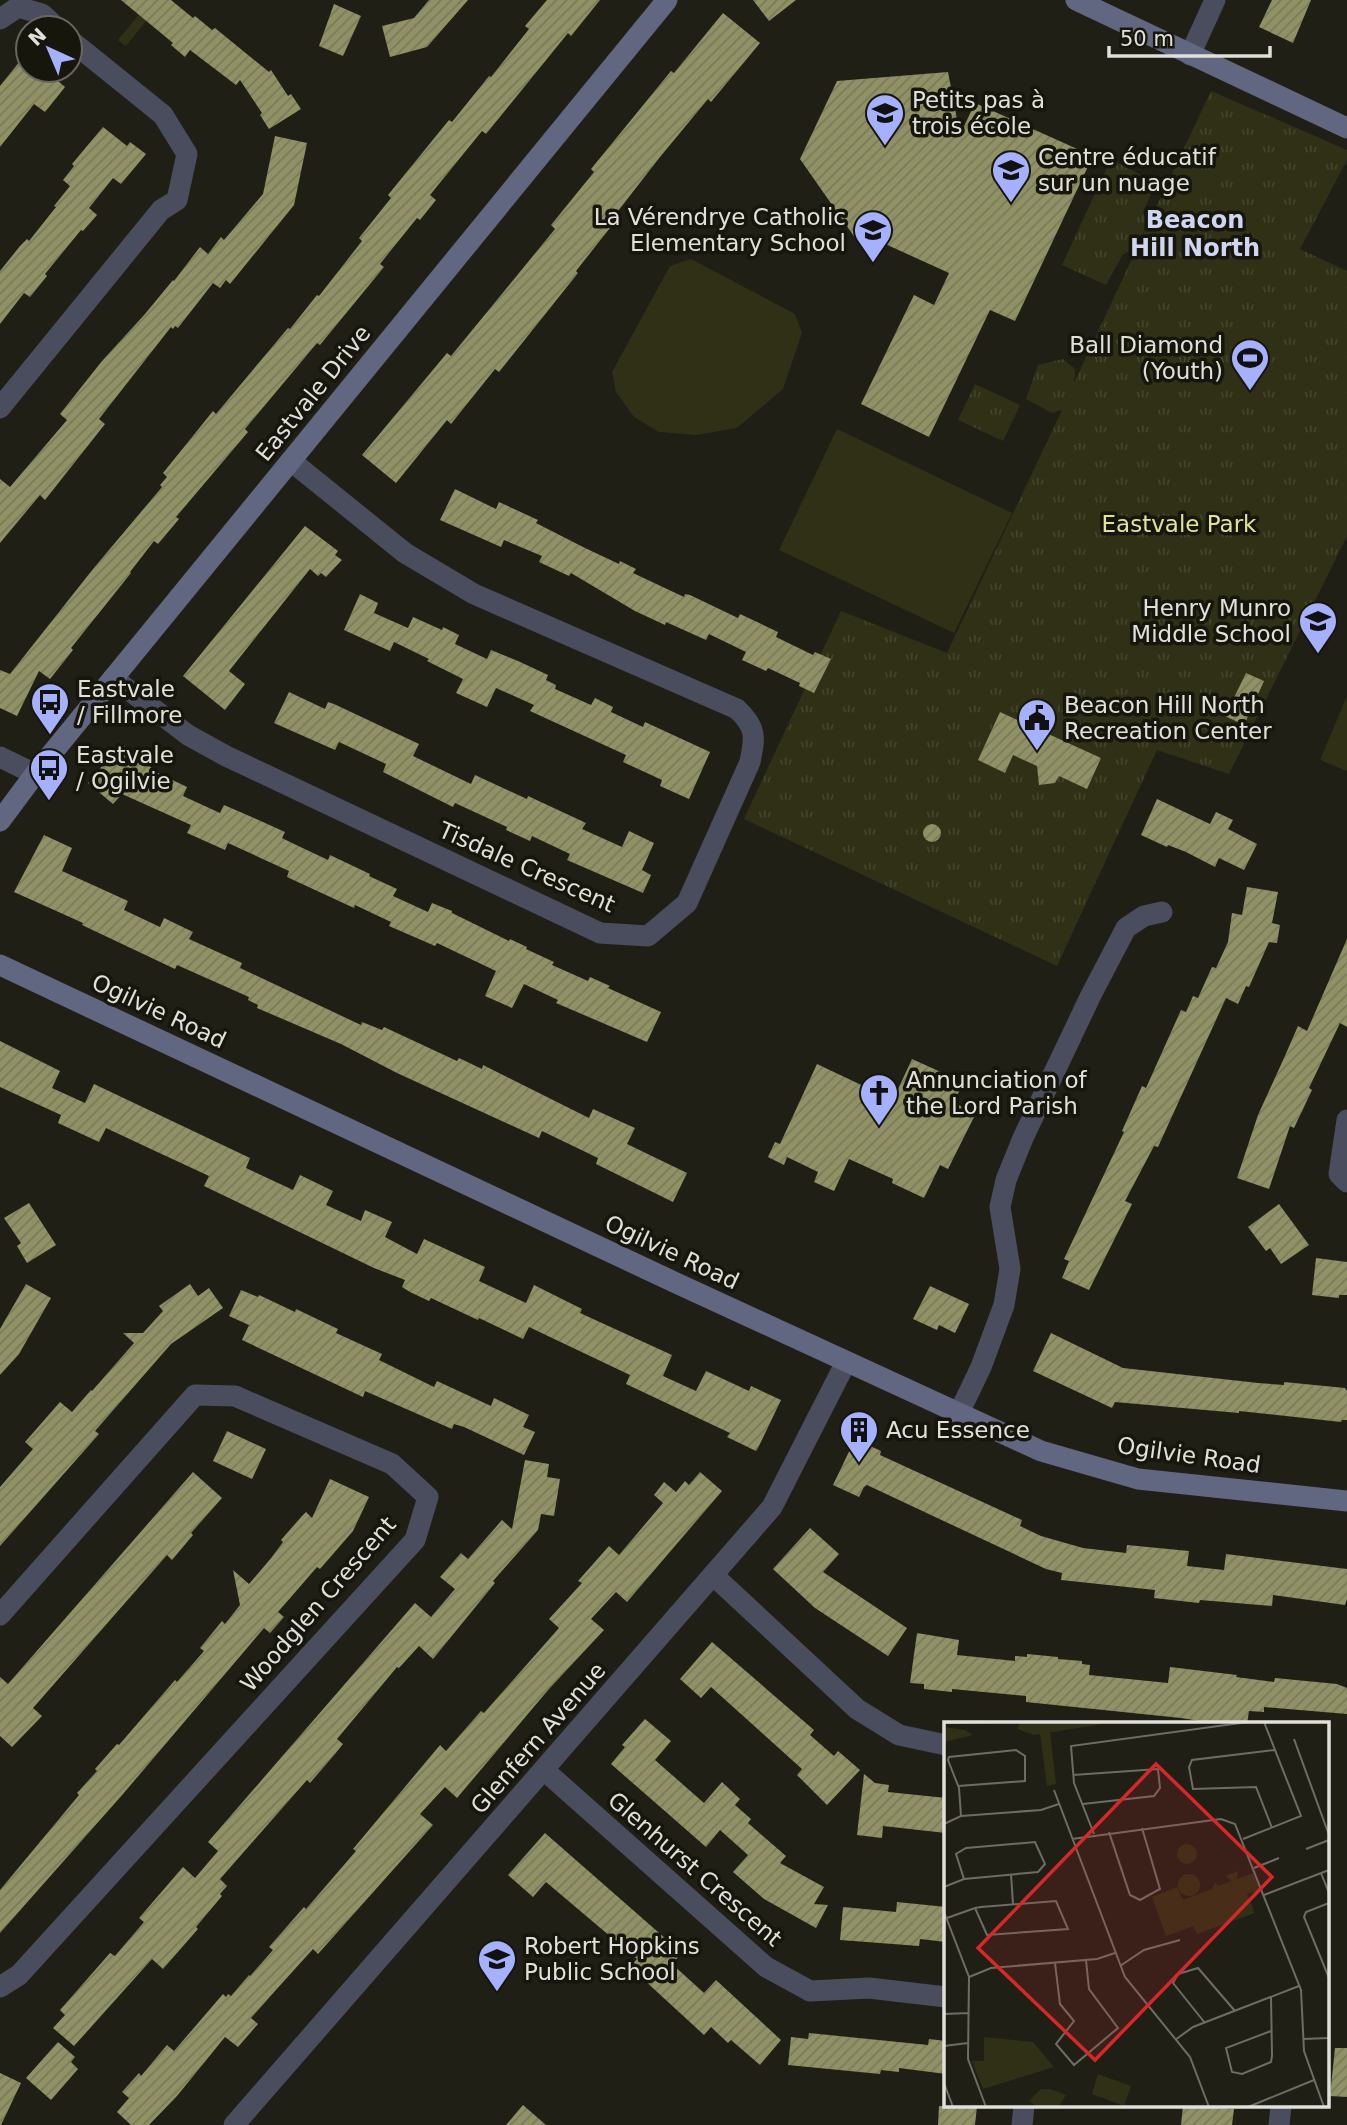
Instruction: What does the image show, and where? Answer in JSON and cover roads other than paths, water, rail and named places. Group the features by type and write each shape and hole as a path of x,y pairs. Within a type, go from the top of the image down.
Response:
{"street":[{"name":"Eastvale Drive","path":"0,821 113,678 667,0"},
{"path":"1076,0 1347,128"},
{"path":"1191,55 1215,0"},
{"path":"0,19 18,7 39,14"},
{"path":"0,408 160,210 177,200 187,154 163,115 84,52"},
{"name":"Tisdale Crescent","path":"113,678 188,735 226,756 600,933 648,936 687,903 750,762 755,739 750,722 737,709 474,594 405,553 291,461"},
{"path":"0,757 36,774"},
{"path":"958,1415 981,1367 1004,1305 1010,1269 1000,1207 1006,1180 1023,1138 1079,1019 1126,928 1144,916 1162,912"},
{"name":"Ogilvie Road","path":"0,965 958,1415 1041,1451 1138,1479 1347,1501"},
{"path":"1347,1121 1339,1174 1347,1182"},
{"name":"Glenfern Avenue","path":"234,2125 772,1507 846,1362"},
{"name":"Woodglen Crescent","path":"0,1615 195,1395 235,1396 392,1464 428,1497 415,1540 19,1975 0,1987"},
{"path":"713,1576 857,1709 899,1735 944,1745"},
{"name":"Glenhurst Crescent","path":"544,1770 765,1967 810,1991 869,1988 944,1997"}],"place":[{"name":"Petits pas à trois école","path":"885,147"},
{"name":"Centre éducatif sur un nuage","path":"1011,204"},
{"name":"La Vérendrye Catholic Elementary School","path":"873,264"},
{"name":"Ball Diamond (Youth)","path":"1250,392"},
{"name":"Henry Munro Middle School","path":"1318,655"},
{"name":"Eastvale / Fillmore","path":"50,736"},
{"name":"Beacon Hill North Recreation Center","path":"1037,752"},
{"name":"Eastvale / Ogilvie","path":"49,802"},
{"name":"Annunciation of the Lord Parish","path":"879,1127"},
{"name":"Acu Essence","path":"859,1464"},
{"name":"Robert Hopkins Public School","path":"497,1993"}],"district":[{"name":"Beacon Hill North","path":"1195,234"}],"park label":[{"name":"Eastvale Park","path":"1179,524"}]}
